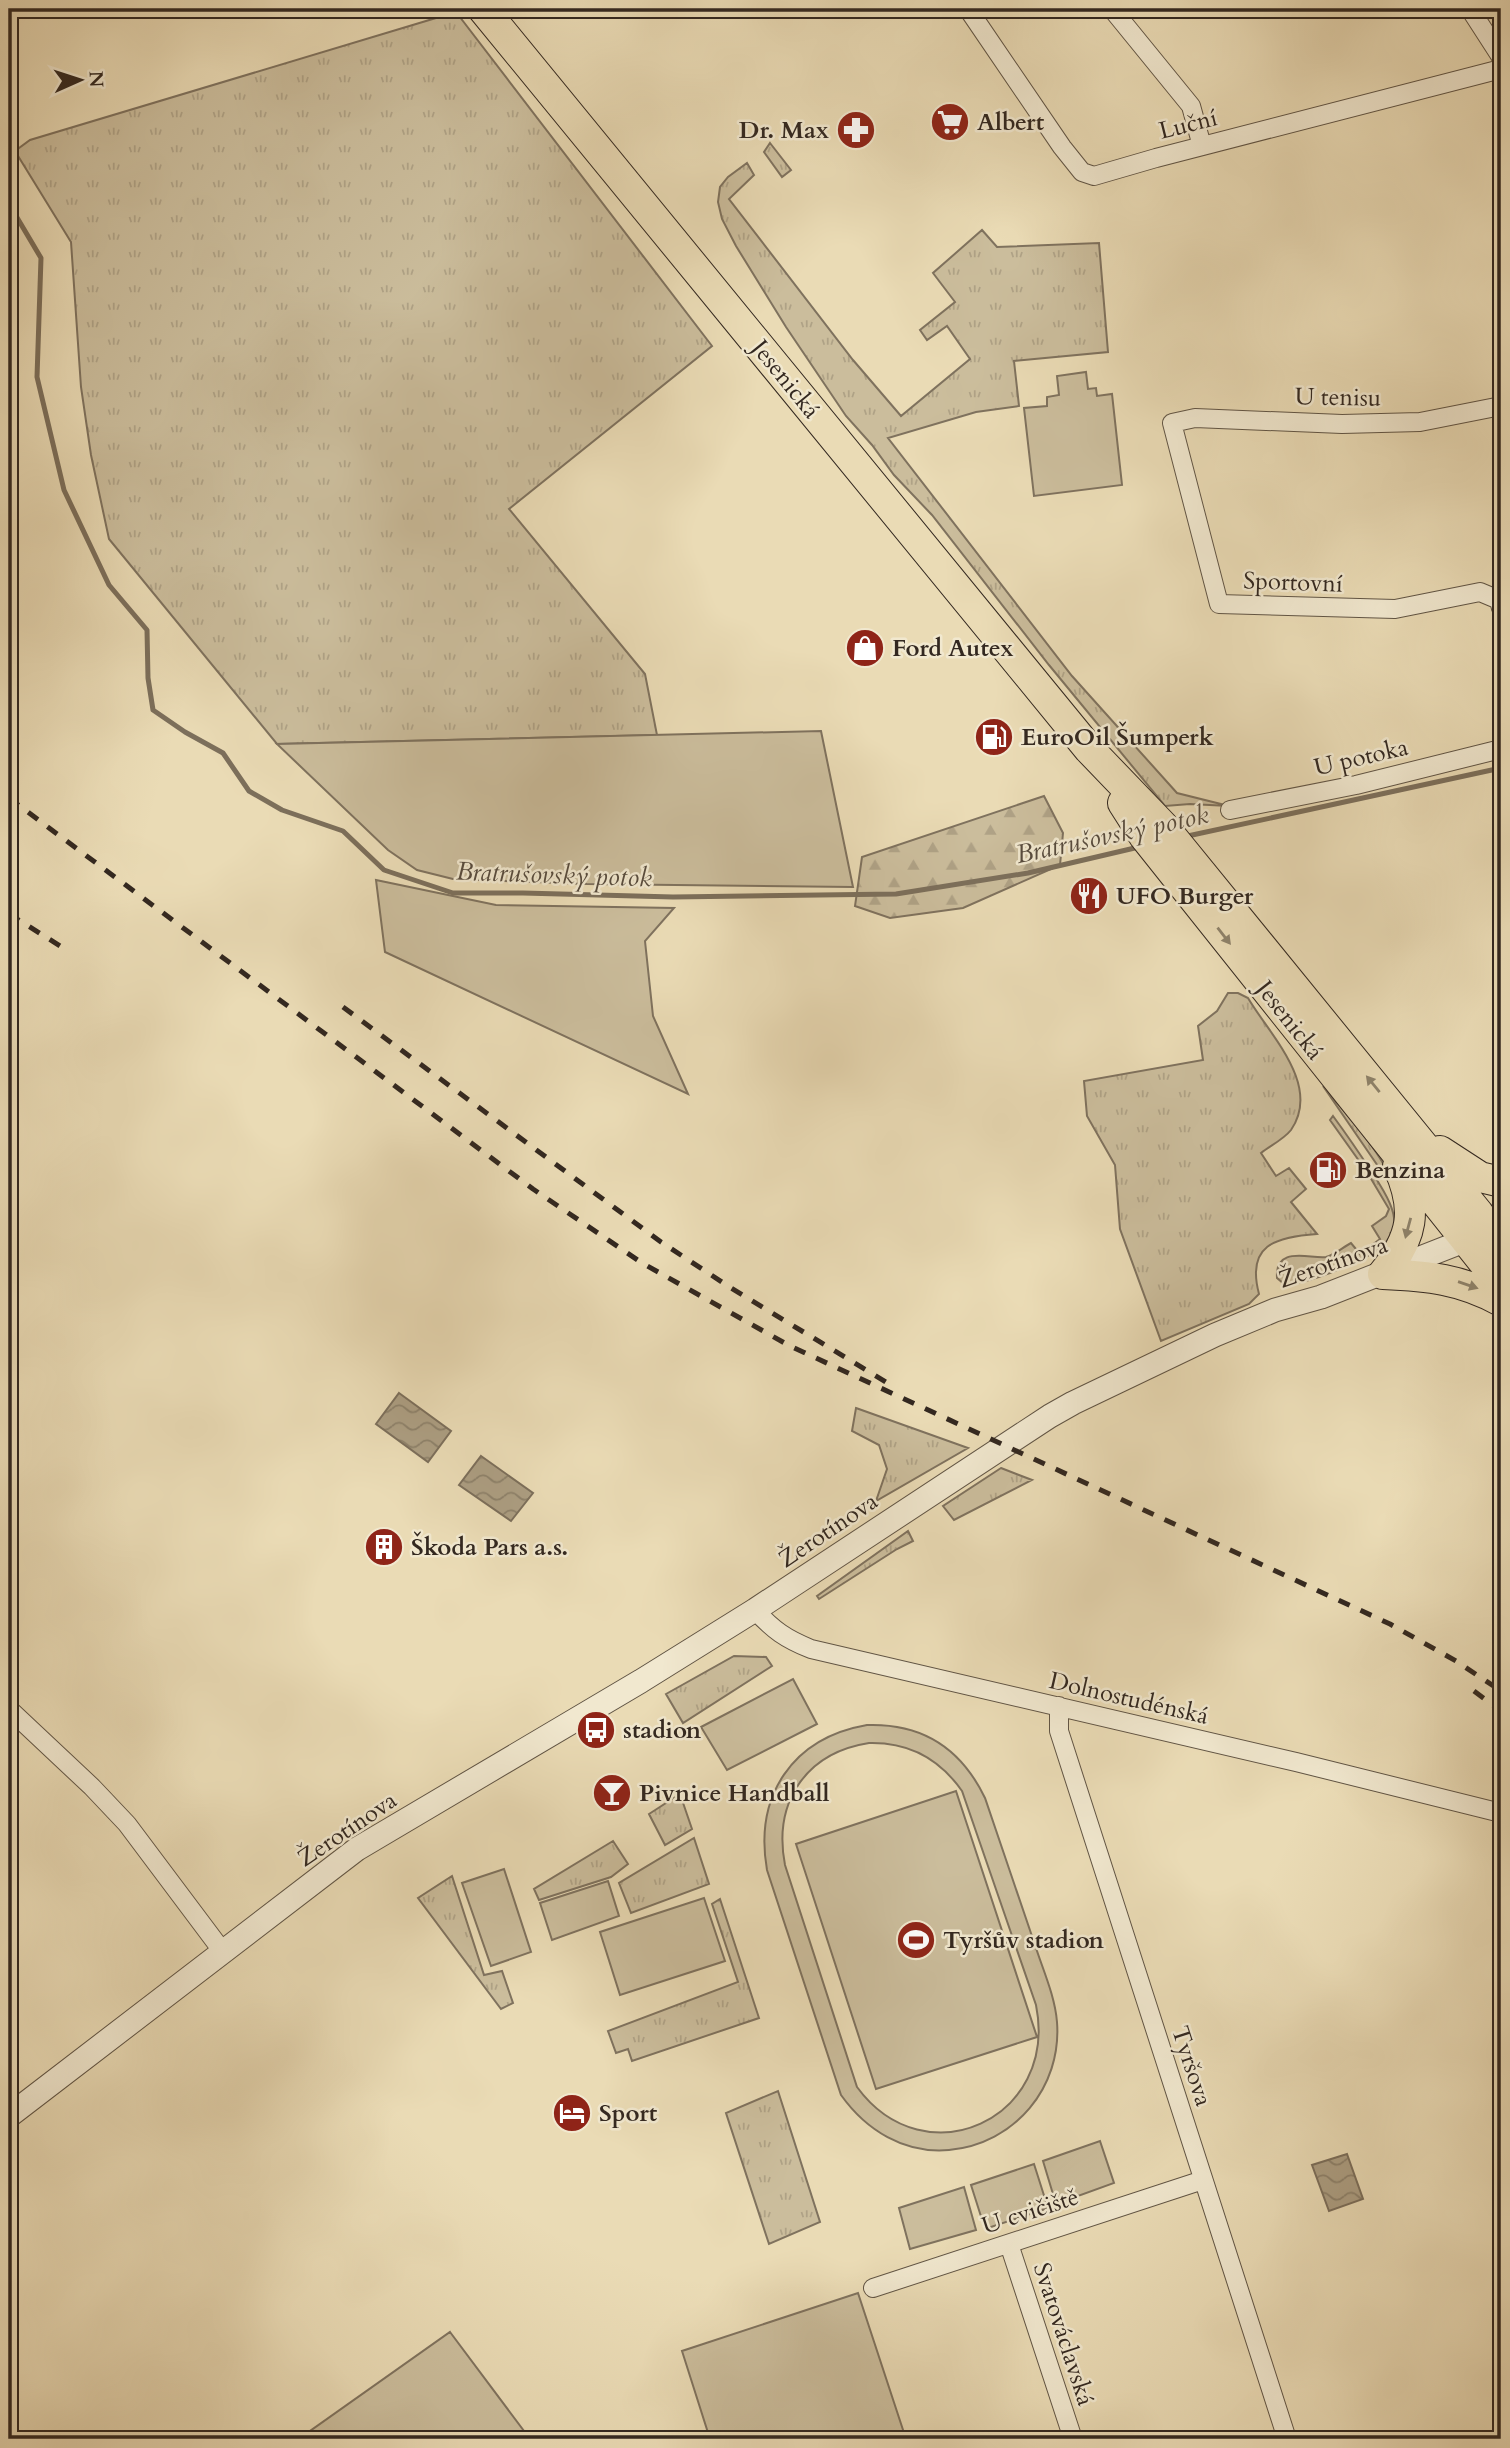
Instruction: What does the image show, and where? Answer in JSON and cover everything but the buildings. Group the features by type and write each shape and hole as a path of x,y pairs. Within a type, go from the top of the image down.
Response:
{"main road":[{"name":"Jesenická","path":"483,9 1089,749 1397,1134 1490,1235 1501,1284"},
{"path":"1397,1134 1480,1177 1501,1182"},
{"path":"1382,1274 1399,1254 1411,1217 1397,1134"},
{"path":"1382,1274 1452,1280 1476,1288 1501,1301"}],"street":[{"name":"Luční","path":"968,9 1062,147 1082,172 1094,176 1501,69"},
{"path":"1112,9 1191,106 1202,146"},
{"path":"1470,9 1501,57"},
{"name":"U tenisu","path":"1172,423 1195,418 1342,424 1420,422 1501,406"},
{"name":"Sportovní","path":"1172,423 1219,604 1395,609 1480,592 1499,600 1501,608"},
{"name":"U potoka","path":"1230,810 1356,785 1501,749"},
{"name":"Žerotínova","path":"9,2116 357,1849 755,1611 992,1453 1073,1403 1215,1335 1275,1310 1321,1297 1490,1235"},
{"name":"Dolnostudénská","path":"755,1611 789,1640 811,1649 1296,1762 1501,1814"},
{"name":"Tyršova","path":"1059,1706 1059,1731 1287,2436"},
{"path":"9,1709 127,1824 223,1952"},
{"name":"U cvičiště","path":"873,2288 1203,2180"},
{"name":"Svatováclavská","path":"1009,2244 1073,2439"},
{"path":"1268,2439 1287,2436"}],"green space":[{"path":"456,12 712,346 509,509 645,674 657,735 277,744 109,539 91,455 81,387 71,242 15,151 30,140"},
{"path":"770,143 791,170 782,177 764,152"},
{"path":"747,163 754,175 729,199 853,360 901,416 970,359 947,326 927,340 920,330 955,302 933,273 982,230 997,247 1099,243 1108,352 1014,361 1019,406 976,412 888,438 1072,676 1177,793 1229,806 1165,806 1049,665 932,515 894,475 846,416 786,327 722,219 718,202 720,187 728,177"},
{"path":"1086,372 1088,389 1096,388 1097,396 1112,394 1122,485 1034,496 1024,408 1047,406 1047,397 1059,395 1057,376"},
{"path":"821,731 853,887 587,884 453,879 417,870 388,850 277,744"},
{"path":"1044,796 1063,833 1060,865 963,908 890,918 855,906 862,857"},
{"path":"376,880 496,905 674,908 645,941 653,1016 688,1094 385,952"},
{"path":"1228,993 1238,993 1248,998 1279,1044 1297,1078 1299,1113 1291,1130 1261,1153 1276,1176 1289,1168 1306,1189 1291,1202 1317,1234 1288,1238 1267,1247 1257,1264 1259,1294 1249,1304 1161,1341 1120,1229 1115,1165 1087,1116 1084,1081 1203,1060 1198,1026 1217,1011"},
{"path":"1323,1086 1374,1149 1393,1188"},
{"path":"1333,1116 1383,1190 1394,1216 1394,1227 1382,1246 1369,1255 1318,1277 1284,1284 1277,1278 1281,1261 1294,1256 1326,1257 1351,1243 1360,1254 1380,1239 1372,1226 1386,1216 1389,1209 1367,1172 1330,1120"},
{"path":"856,1408 968,1448 876,1501 887,1469 879,1445 852,1431"},
{"path":"1001,1468 1032,1480 954,1520 943,1506"},
{"path":"908,1531 913,1541 819,1599 817,1596"},
{"path":"734,1656 766,1657 772,1666 683,1723 666,1694"},
{"path":"793,1679 817,1724 727,1770 701,1727"},
{"path":"867,1725 906,1729 938,1742 964,1765 985,1798 1048,1983 1057,2022 1057,2046 1052,2069 1030,2108 994,2137 973,2145 932,2150 902,2144 874,2129 841,2095 767,1870 764,1843 773,1795 784,1775 799,1757 818,1743 841,1732","holes":["869,1743 884,1743 922,1754 943,1769 962,1791 1036,2005 1038,2045 1027,2079 1007,2106 981,2124 950,2132 917,2129 885,2115 857,2087 785,1865 784,1821 798,1784 827,1758"]},
{"name":"Tyršův stadion","path":"956,1791 1037,2037 876,2089 796,1844"},
{"path":"680,1794 692,1829 665,1845 649,1814"},
{"path":"694,1838 709,1884 631,1913 619,1883"},
{"path":"613,1841 628,1864 611,1877 539,1900 534,1889"},
{"path":"504,1869 531,1952 491,1966 462,1883"},
{"path":"452,1876 484,1975 502,1971 513,2003 501,2009 418,1898"},
{"path":"608,1881 619,1916 552,1940 540,1903"},
{"path":"704,1898 725,1961 620,1995 600,1932"},
{"path":"720,1899 759,2018 632,2061 628,2049 616,2053 608,2031 738,1982 712,1904"},
{"path":"778,2091 820,2222 769,2244 726,2113"},
{"path":"1100,2141 1114,2183 1056,2204 1043,2161"},
{"path":"1034,2164 1048,2208 985,2229 971,2185"},
{"path":"964,2187 976,2230 910,2249 899,2208"},
{"path":"858,2293 906,2439 710,2439 682,2351"},
{"path":"450,2332 530,2439 306,2439 303,2436"}],"water":[{"path":"399,1393 451,1431 428,1462 376,1424"},
{"path":"481,1456 533,1493 511,1521 459,1485"},
{"path":"1347,2154 1363,2199 1329,2211 1312,2165"}],"waterway":[{"name":"Bratrušovský potok","path":"9,204 41,258 37,377 64,490 109,585 147,630 148,678 153,710 223,753 249,791 282,810 343,831 384,870 453,893 673,897 896,894 1028,873 1139,847"},
{"name":"Bratrušovský potok","path":"1183,837 1501,768"}],"railway":[{"path":"9,798 533,1189 642,1263 790,1346 1390,1624 1456,1661 1501,1691"},
{"path":"9,914 65,949"},
{"path":"343,1007 661,1242 886,1382"},
{"path":"1474,1691 1501,1711"}],"place":[{"name":"Albert","path":"950,122"},
{"name":"Dr. Max","path":"856,130"},
{"name":"Ford Autex","path":"865,648"},
{"name":"EuroOil Šumperk","path":"994,737"},
{"name":"UFO Burger","path":"1089,896"},
{"name":"Benzina","path":"1328,1170"},
{"name":"Škoda Pars a.s.","path":"384,1547"},
{"name":"stadion","path":"596,1730"},
{"name":"Pivnice Handball","path":"612,1793"},
{"name":"Tyršův stadion","path":"916,1940"},
{"name":"Sport","path":"572,2113"}]}
